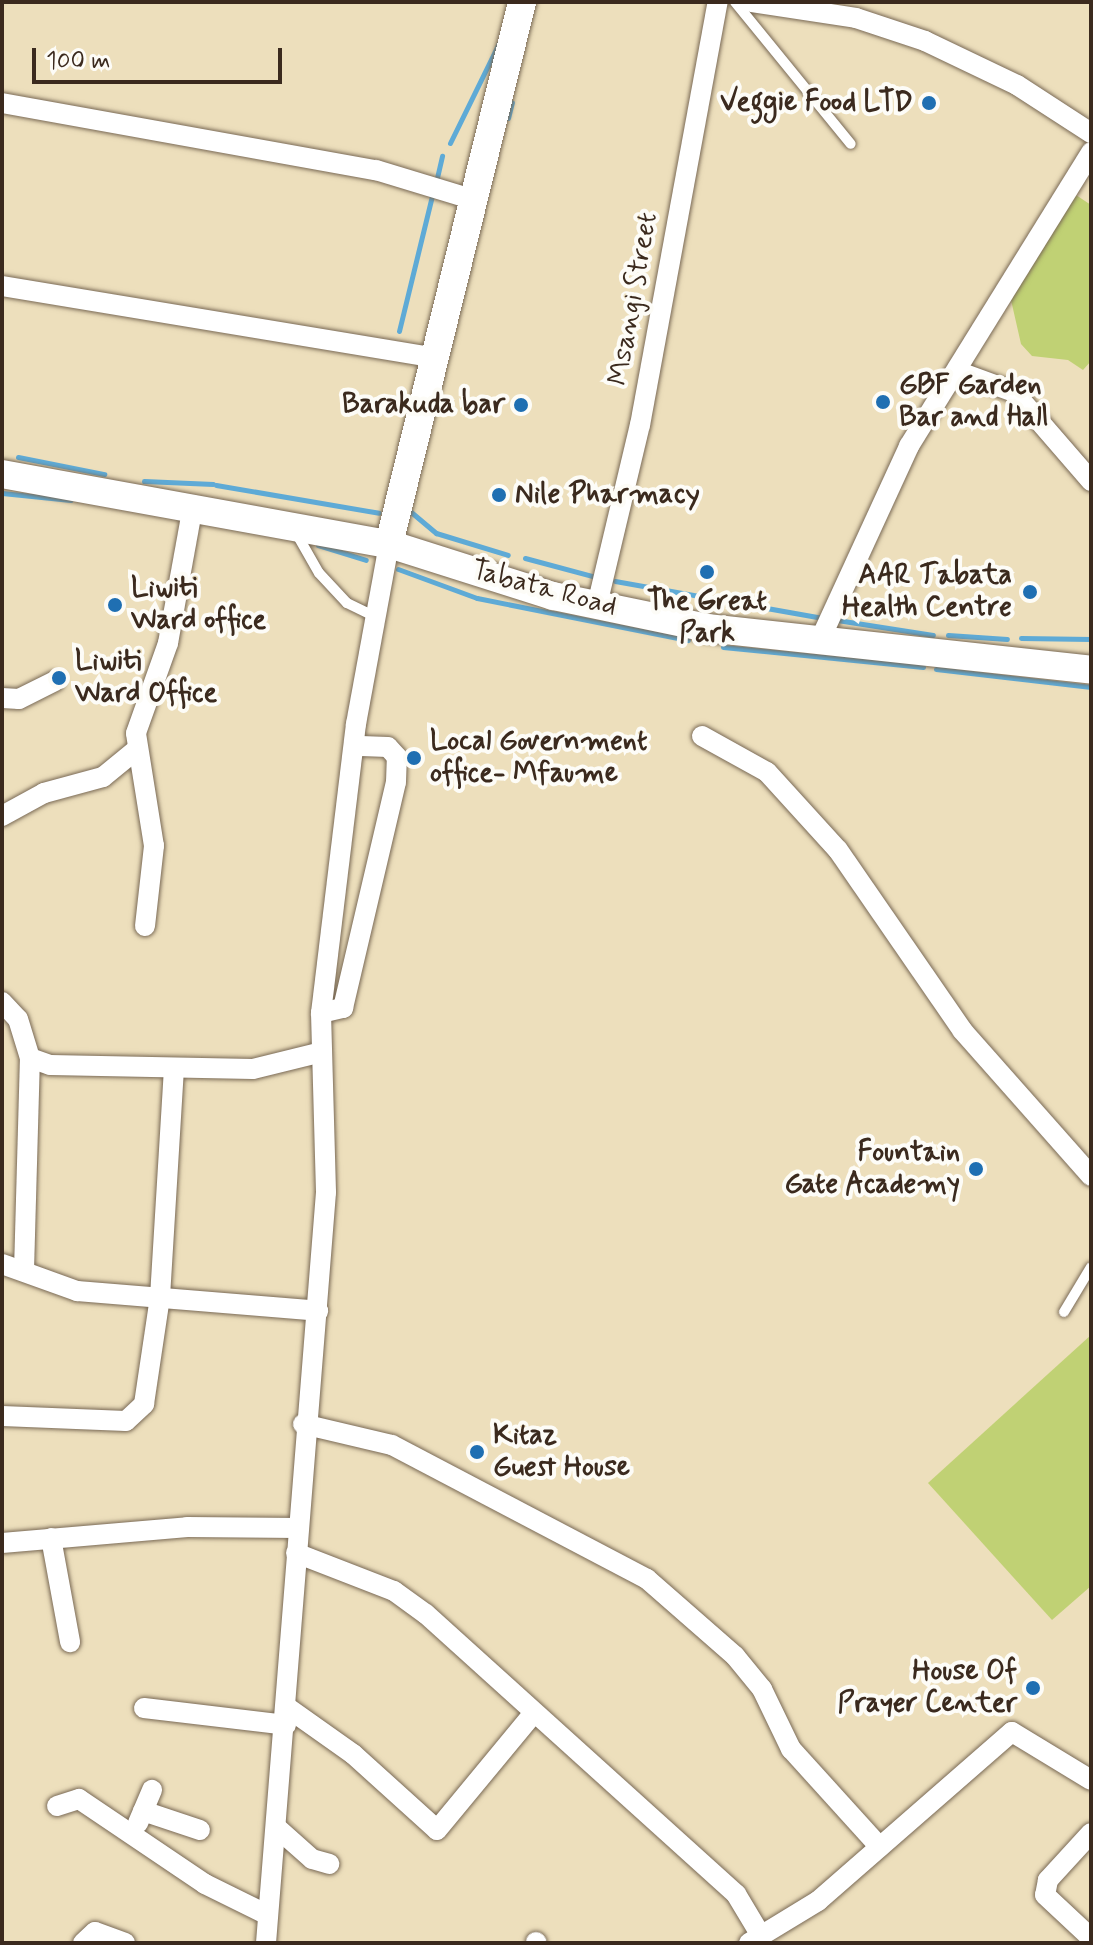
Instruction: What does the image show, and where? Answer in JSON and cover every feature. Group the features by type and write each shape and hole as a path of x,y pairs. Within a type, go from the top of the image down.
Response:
{"main road":[{"path":"389,544 432,357 475,200 522,2"},
{"name":"Tabata Road","path":"2,474 193,505 389,544 597,605 819,642 1091,670"}],"street":[{"name":"Msangi Street","path":"597,605 640,425 718,2"},
{"path":"752,2 856,18 925,41 1017,85 1091,133"},
{"path":"2,103 376,170 475,200"},
{"path":"819,642 902,459 959,372 1091,152"},
{"path":"2,286 432,357"},
{"path":"959,372 1014,392 1091,481"},
{"path":"145,926 154,846 136,750 168,643 193,505"},
{"path":"266,1943 287,1717 303,1424 318,1311 326,1192 321,1013 354,746 389,544"},
{"path":"2,698 19,699 55,681"},
{"path":"702,736 767,772 838,850 962,1030 1091,1176"},
{"path":"321,1013 340,1013 346,999 396,782 397,757 388,747 354,746"},
{"path":"2,816 44,793 103,777 136,750"},
{"path":"2,1002 18,1019 30,1058 24,1271"},
{"path":"30,1058 71,1067 253,1069 322,1052"},
{"path":"2,1416 126,1421 144,1404 160,1297 174,1069"},
{"path":"2,1264 77,1291 318,1311"},
{"path":"303,1424 392,1445 647,1579 735,1656 762,1689 791,1749 880,1847"},
{"path":"2,1543 187,1527 298,1528"},
{"path":"51,1538 70,1642"},
{"path":"296,1553 394,1591 736,1894 754,1939 818,1901 1012,1732 1091,1780"},
{"path":"144,1708 287,1717 353,1754 437,1830 532,1715"},
{"path":"134,1835 152,1790"},
{"path":"57,1806 79,1799 268,1915"},
{"path":"143,1811 200,1830"},
{"path":"276,1827 312,1859 329,1864"},
{"path":"1091,1833 1048,1880 1045,1895 1091,1938"},
{"path":"83,1943 95,1932 125,1943"}],"lane":[{"path":"735,2 851,144"},
{"path":"293,525 319,573 347,603 376,617"},
{"path":"1064,1312 1091,1267"}],"green space":[{"path":"1073,193 1091,205 1091,361 1083,370 1068,360 1032,356 1021,344 1011,300 997,303"},
{"path":"1091,1335 1091,1586 1052,1620 928,1483"}],"waterway":[{"path":"450,143 499,43"},
{"path":"508,118 512,102"},
{"path":"436,182 442,156"},
{"path":"399,331 433,192"},
{"path":"18,457 104,474"},
{"path":"144,481 213,484"},
{"path":"216,485 379,513"},
{"path":"2,493 71,500"},
{"path":"411,512 436,533 508,555"},
{"path":"318,545 366,560"},
{"path":"525,558 592,576"},
{"path":"398,569 477,598 688,640"},
{"path":"615,581 823,618"},
{"path":"837,620 933,635"},
{"path":"948,635 1007,639"},
{"path":"1021,638 1091,639"},
{"path":"723,647 923,667"},
{"path":"936,669 1091,687"}],"place":[{"name":"Veggie Food LTD","path":"929,103"},
{"name":"GBF Garden Bar and Hall","path":"883,402"},
{"name":"Barakuda bar","path":"521,405"},
{"name":"Nile Pharmacy","path":"499,495"},
{"name":"The Great Park","path":"707,572"},
{"name":"AAR Tabata Health Centre","path":"1030,592"},
{"name":"Liwiti Ward office","path":"115,605"},
{"name":"Liwiti Ward Office","path":"59,678"},
{"name":"Local Government office- Mfaume","path":"414,758"},
{"name":"Fountain Gate Academy","path":"976,1169"},
{"name":"Kitaz Guest House","path":"477,1452"},
{"name":"House Of Prayer Center","path":"1033,1688"}]}
